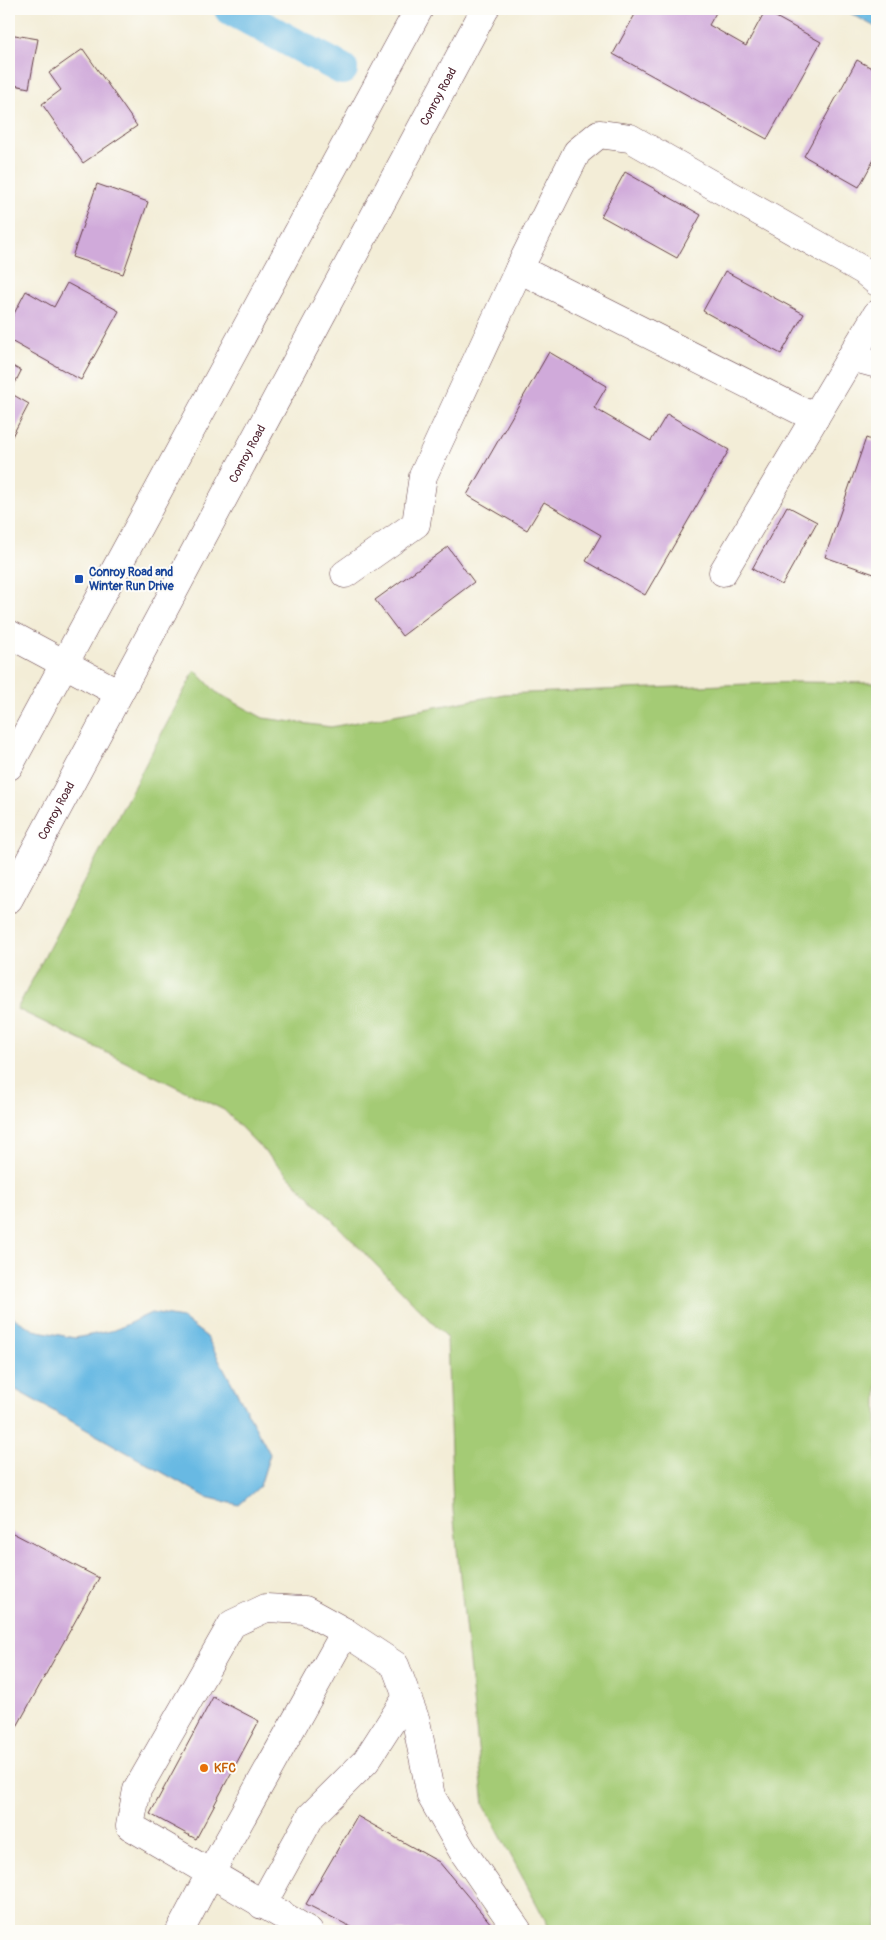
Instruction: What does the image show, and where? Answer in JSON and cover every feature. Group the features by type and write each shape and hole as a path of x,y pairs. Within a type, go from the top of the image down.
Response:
{"main road":[{"path":"9,766 419,9"},
{"name":"Conroy Road","path":"9,899 486,9"},
{"path":"345,574 416,524 423,476 519,269 577,152 599,134 630,138 864,270 877,282"},
{"path":"519,269 815,418"},
{"path":"723,572 877,314"},
{"path":"851,357 877,364"},
{"path":"9,634 119,693"},
{"path":"308,1931 130,1826 137,1790 232,1624 266,1608 305,1610 345,1632 395,1665 416,1721 431,1796 462,1850 518,1931"},
{"path":"180,1931 345,1632"},
{"path":"262,1905 311,1816 366,1761 407,1697"}],"green space":[{"path":"195,670 216,692 263,718 331,727 504,694 797,682 877,683 877,1931 551,1931 484,1805 453,1510 447,1337 224,1110 17,1009"}],"water":[{"path":"843,9 877,9 877,28"},
{"path":"151,1313 182,1318 207,1337 270,1454 260,1486 239,1505 206,1497 9,1386 9,1315 34,1330 75,1338 115,1330"}],"building":[{"path":"638,9 718,9 709,25 746,46 765,11 821,42 767,139 613,54"},
{"path":"9,34 38,39 29,88 9,84"},
{"path":"83,49 137,126 83,163 42,104 61,90 49,73"},
{"path":"857,60 877,71 877,154 859,187 804,156"},
{"path":"625,172 701,215 677,258 601,216"},
{"path":"97,184 148,202 123,274 72,257"},
{"path":"725,271 804,314 781,354 703,311"},
{"path":"67,283 119,311 81,380 9,340 9,323 26,291 54,307"},
{"path":"549,352 607,386 594,408 651,441 667,414 729,450 645,595 586,561 601,535 544,502 527,530 467,495"},
{"path":"9,364 21,371 10,393 29,404 9,442"},
{"path":"866,438 877,442 877,575 825,557"},
{"path":"787,506 817,522 782,585 752,569"},
{"path":"448,547 474,582 402,636 375,600"},
{"path":"9,1531 99,1578 9,1741"},
{"name":"KFC","path":"213,1697 259,1721 196,1839 150,1814"},
{"path":"357,1816 439,1862 497,1931 359,1931 306,1904"}],"waterway":[{"path":"230,9 342,69"}],"place":[{"name":"Conroy Road and Winter Run Drive","path":"79,579"},
{"name":"KFC","path":"204,1768"}]}
